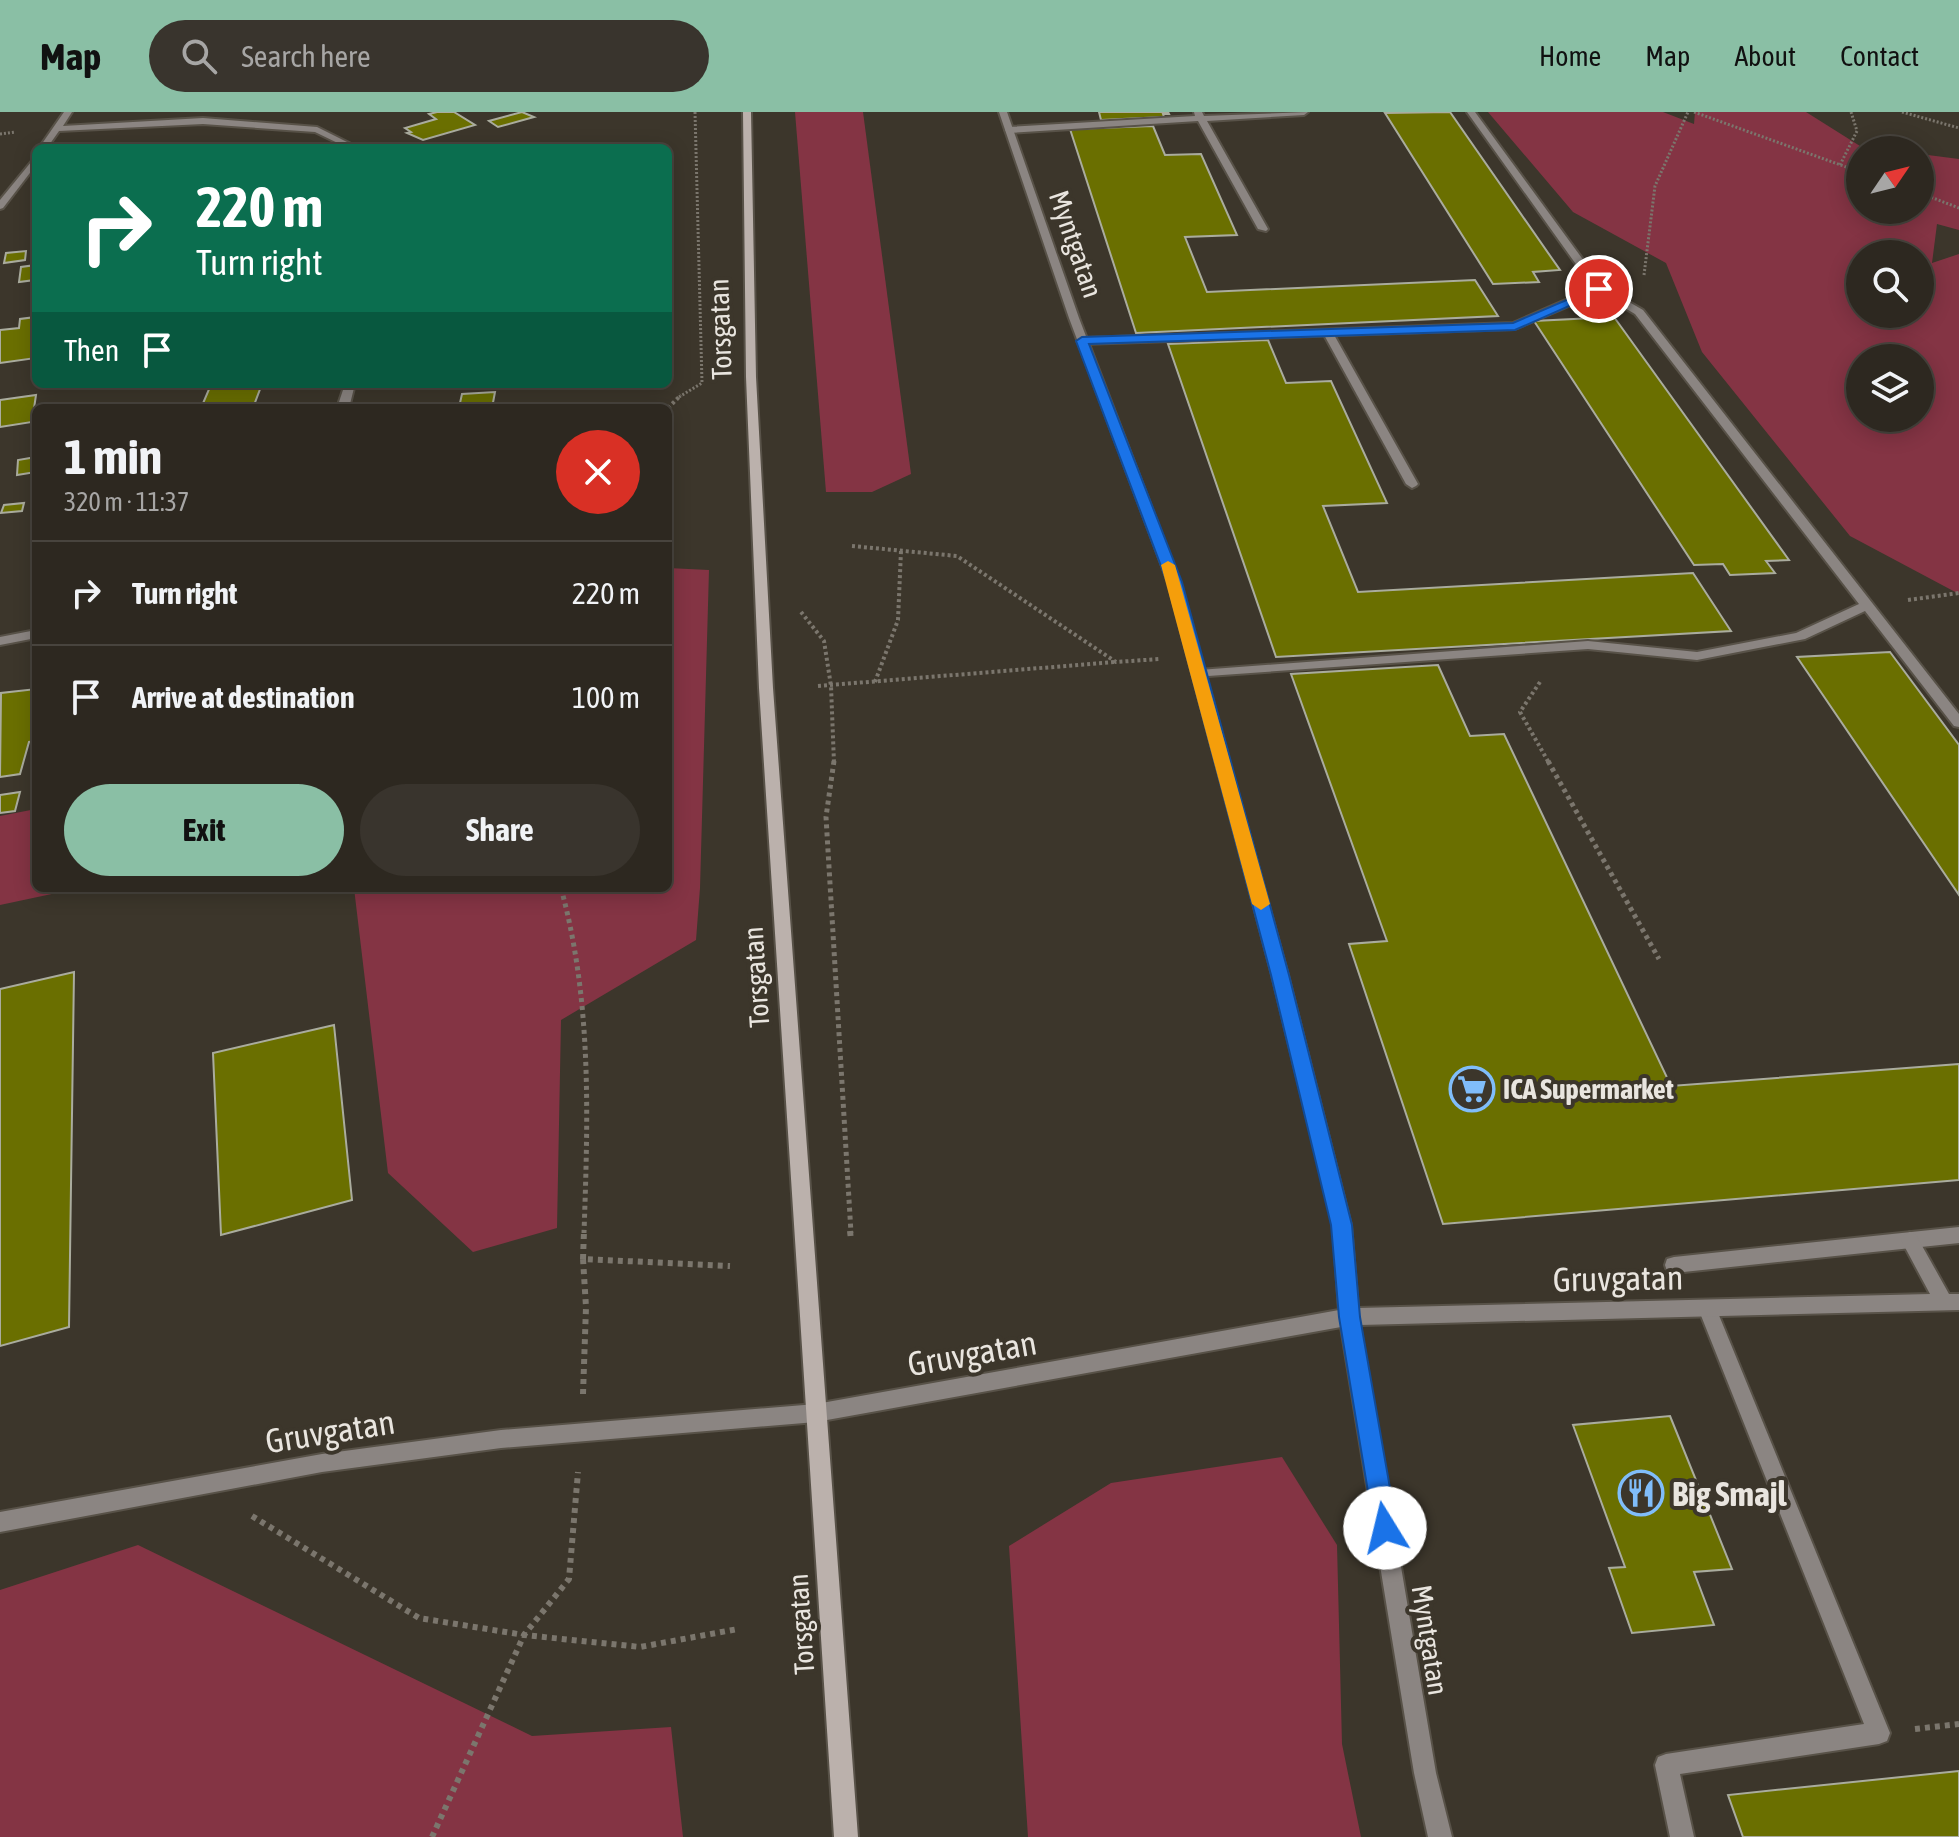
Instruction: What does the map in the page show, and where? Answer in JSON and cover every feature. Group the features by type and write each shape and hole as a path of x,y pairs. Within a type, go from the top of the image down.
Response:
{"main road":[{"name":"Torsgatan","path":"747,112 751,377 766,688 846,1837"}],"street":[{"path":"46,144 68,112"},
{"name":"Myntgatan","path":"1003,112 1082,341 1174,582 1266,921 1342,1225 1349,1317 1425,1773 1440,1837"},
{"path":"1009,130 1199,116 1304,112"},
{"path":"1471,112 1599,289 1639,312 1959,723"},
{"path":"1199,116 1263,229"},
{"path":"56,129 203,121 317,130 347,144"},
{"path":"0,206 32,164"},
{"path":"1082,341 1515,326 1599,289"},
{"path":"1328,333 1412,484"},
{"path":"1199,674 1588,645 1697,656 1800,636 1867,605"},
{"path":"0,641 32,635"},
{"path":"1674,1265 1959,1235"},
{"path":"1910,1240 1952,1302"},
{"name":"Gruvgatan","path":"0,1522 322,1463 501,1439 816,1413 1349,1317 1952,1302"},
{"path":"1682,1837 1666,1765 1879,1733 1707,1308"}],"path":[{"path":"672,404 687,390 702,383 695,112"},
{"path":"1639,312 1655,186 1691,112 1846,167"},
{"path":"1840,165 1857,131 1851,112"},
{"path":"1902,112 1959,128"},
{"path":"1934,198 1959,208"},
{"path":"852,546 957,556 1116,662"},
{"path":"875,682 898,620 901,551"},
{"path":"1867,605 1959,593"},
{"path":"800,597 801,613 824,641 831,686 835,756 826,817 851,1240"},
{"path":"1562,647 1520,712 1659,959"},
{"path":"818,686 1195,657"},
{"path":"432,1837 524,1635 569,1579 582,1433 588,1064 573,927 562,892"},
{"path":"583,1259 730,1266"},
{"path":"199,1484 419,1618 524,1635 640,1647 738,1629"}],"shaded area":[{"path":"795,112 863,112 911,474 872,492 826,492"},
{"path":"1488,112 1663,112 1694,124 1695,112 1806,112 1846,137 1846,224 1934,224 1934,156 1959,159 1959,230 1937,224 1934,247 1934,240 1846,240 1846,328 1934,328 1934,262 1959,254 1959,594 1850,536 1702,352 1666,263 1573,212"},
{"path":"672,568 709,570 696,940 561,1020 557,1228 473,1252 388,1173 354,892 672,892"},
{"path":"32,810 32,892 61,892 0,905 0,816"},
{"path":"1282,1457 1337,1545 1342,1744 1361,1837 1028,1837 1009,1546 1111,1483"},
{"path":"138,1545 532,1736 671,1727 683,1837 0,1837 0,1590"}],"building":[{"path":"454,112 475,125 423,140 407,133 411,132 405,128 436,119 429,114"},
{"path":"522,112 534,117 498,127 489,121"},
{"path":"1099,112 1169,114 1163,114 1164,117 1101,120"},
{"path":"1450,112 1560,270 1533,272 1539,282 1493,284 1385,113"},
{"path":"1153,126 1165,155 1201,154 1237,235 1185,237 1207,292 1475,280 1498,316 1136,333 1070,129"},
{"path":"26,251 25,260 4,263 6,253"},
{"path":"32,266 32,280 19,282 21,267"},
{"path":"1614,317 1789,560 1766,561 1775,573 1730,575 1723,564 1694,565 1534,321"},
{"path":"32,318 32,359 0,363 0,330 19,328 20,319"},
{"path":"1268,340 1286,383 1331,381 1387,503 1323,506 1358,592 1693,573 1731,631 1276,657 1168,344"},
{"path":"210,388 260,388 254,404 203,404"},
{"path":"495,392 493,404 440,404 460,403 462,394"},
{"path":"36,395 35,404 32,404 32,422 0,427 0,400"},
{"path":"32,458 32,473 17,475 18,460"},
{"path":"24,503 22,511 1,513 4,505"},
{"path":"1890,652 1959,745 1959,895 1797,657"},
{"path":"1438,665 1470,736 1504,734 1671,1086 1959,1064 1959,1180 1443,1224 1349,944 1387,941 1291,674"},
{"path":"32,689 32,742 29,742 20,774 0,777 1,693"},
{"path":"20,792 15,811 0,813 0,795"},
{"path":"74,972 69,1327 0,1346 0,989"},
{"path":"334,1025 352,1200 221,1235 213,1053"},
{"path":"1670,1416 1732,1569 1694,1572 1714,1625 1632,1633 1609,1568 1625,1567 1573,1425"},
{"path":"1959,1771 1959,1837 1743,1837 1728,1795"}],"slow traffic":[{"path":"1168,565 1261,904"}],"place":[{"name":"ICA Supermarket","path":"1472,1089"},
{"name":"Big Smajl","path":"1641,1493"}],"route":[{"path":"1385,1528 1349,1317 1342,1225 1280,975 1174,582 1082,341 1515,326 1599,289"}]}
